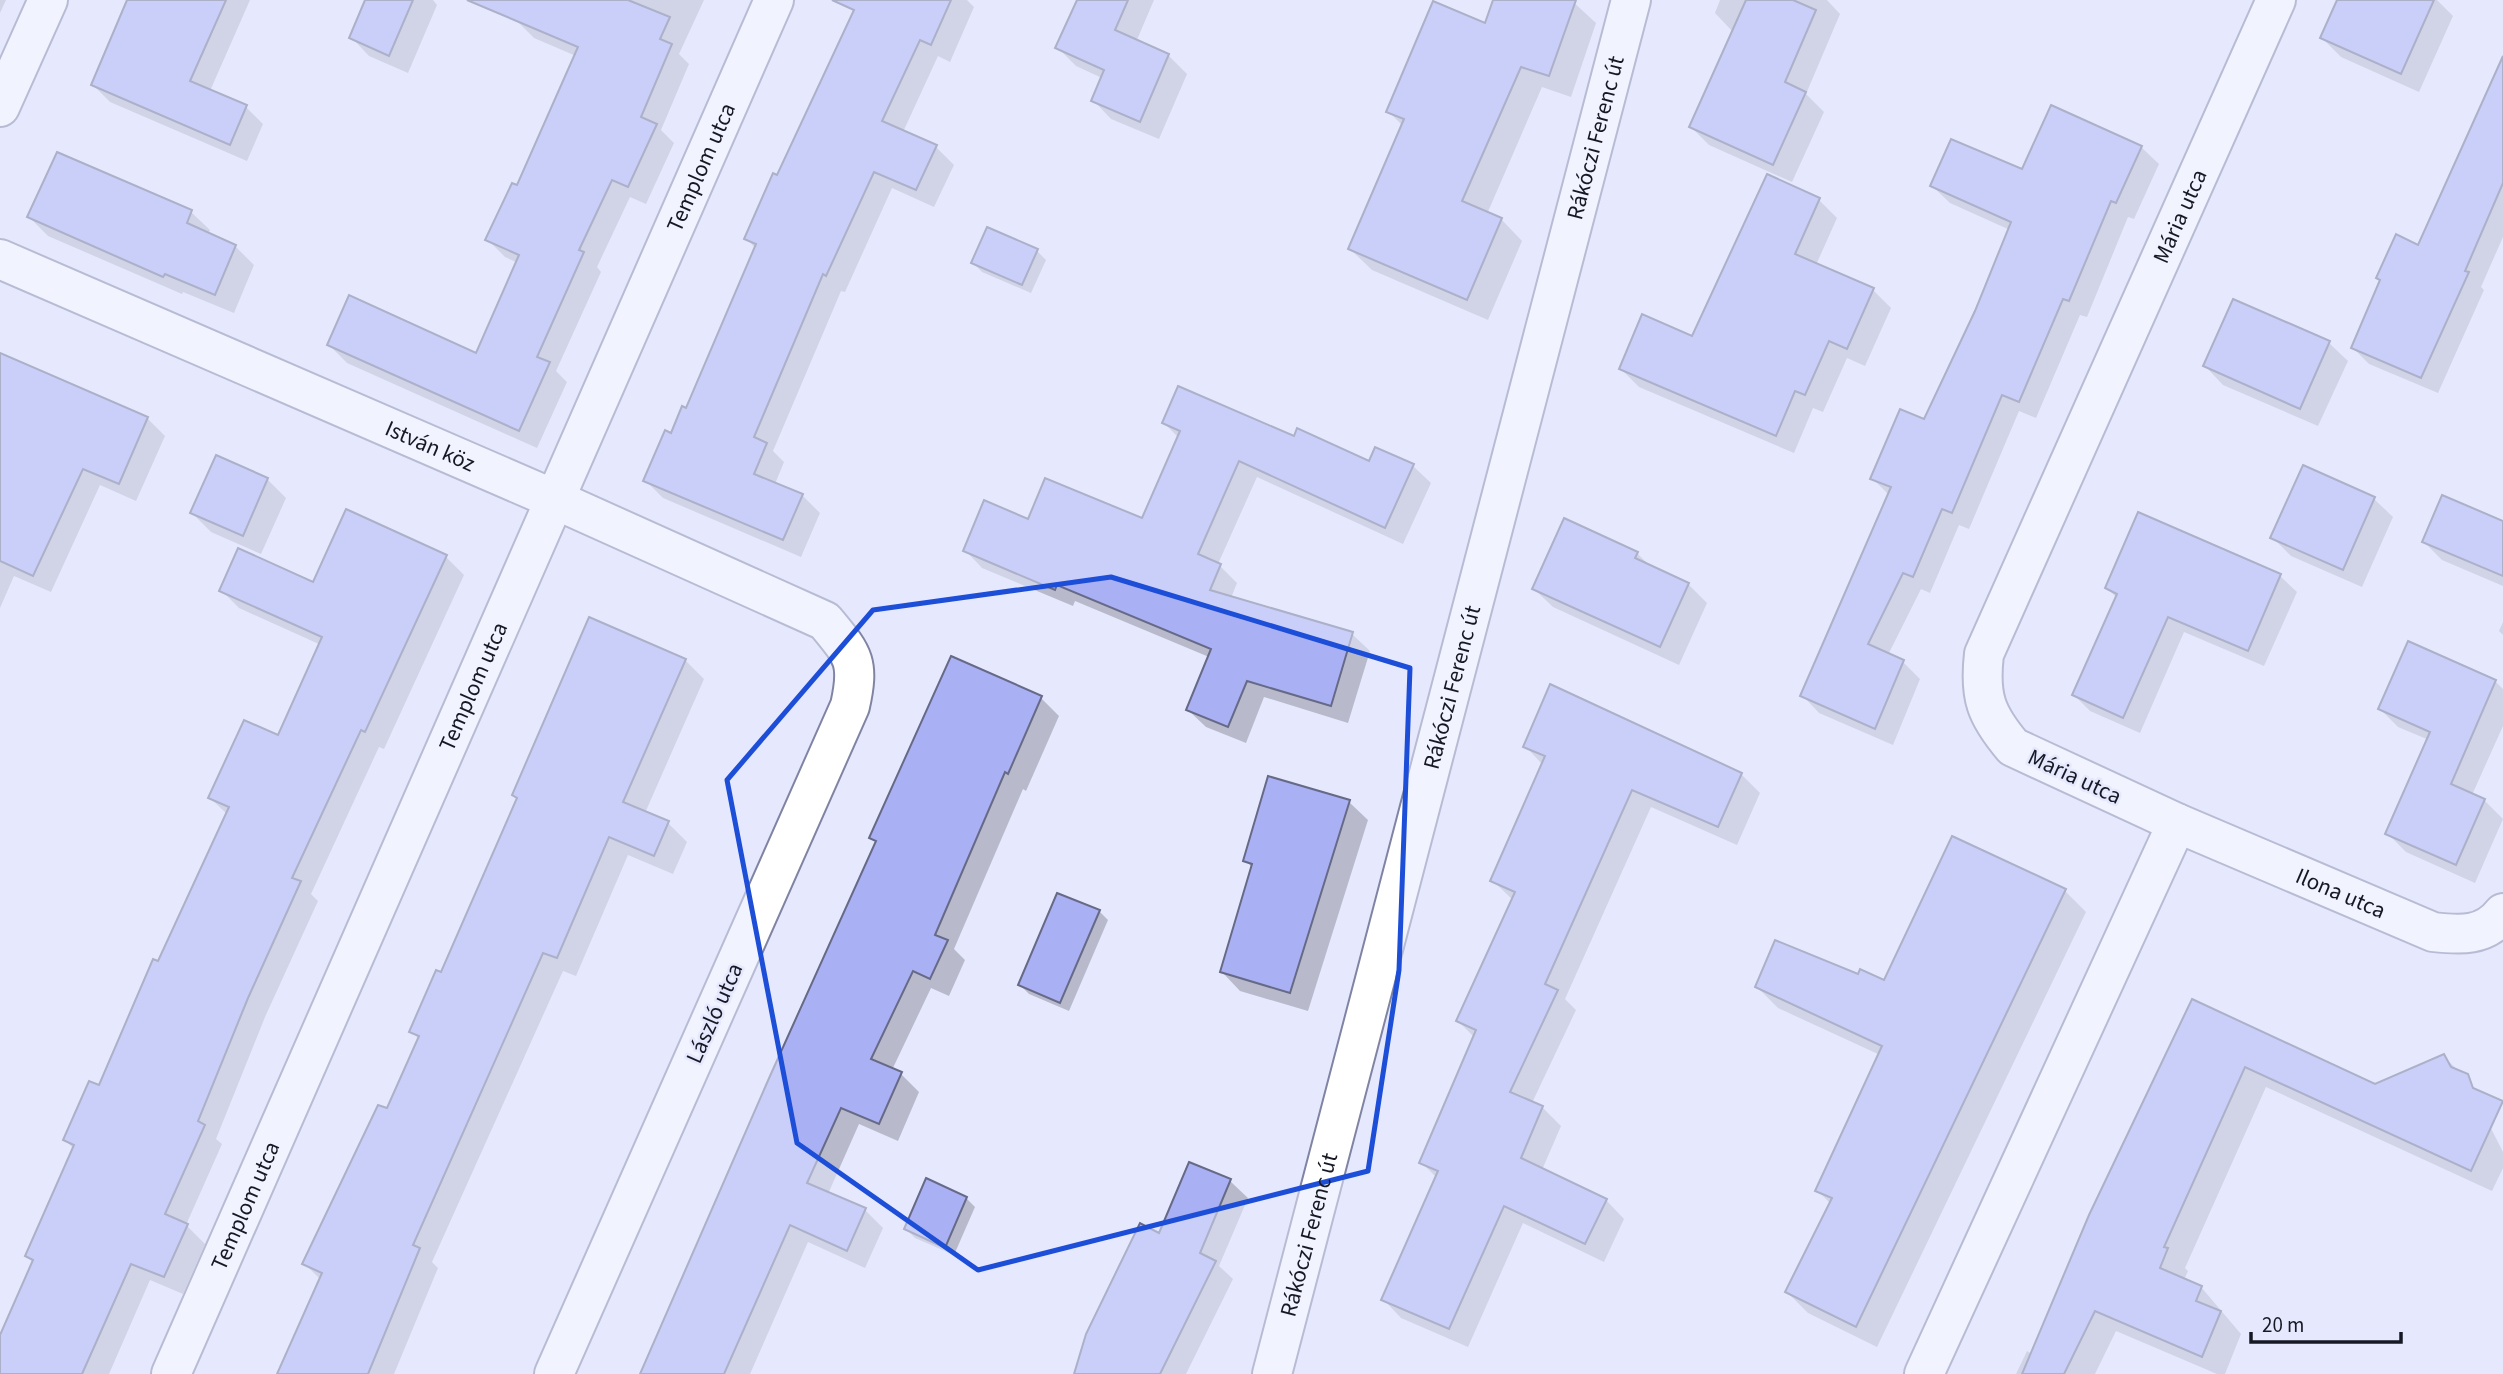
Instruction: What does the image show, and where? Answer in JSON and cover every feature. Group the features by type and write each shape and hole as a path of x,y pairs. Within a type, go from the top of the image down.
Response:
{"street":[{"path":"0,107 48,0"},
{"name":"Templom utca","path":"171,1374 774,0"},
{"name":"Rákóczi Ferenc út","path":"1272,1374 1631,0"},
{"name":"Mária utca","path":"2177,823 2013,747 1994,724 1984,701 1981,680 1984,654 2276,0"},
{"name":"István köz","path":"0,259 556,500 825,621 848,649"},
{"name":"László utca","path":"554,1374 850,706 857,675 848,649"},
{"path":"1924,1374 2177,823"},
{"name":"Ilona utca","path":"2177,823 2433,932 2475,933 2496,923 2503,913"}],"highlighted area":[{"path":"1111,577 1410,668 1399,970 1368,1171 978,1270 797,1143 727,780 873,610"}],"building":[{"path":"127,0 226,0 190,81 247,105 230,145 91,85"},
{"path":"365,0 413,0 389,56 349,38"},
{"path":"467,0 628,0 670,17 660,39 672,44 641,117 657,124 628,187 612,180 579,250 584,252 537,357 550,362 519,431 327,345 349,295 476,353 519,255 485,240 512,183 517,185 578,47"},
{"path":"832,0 951,0 931,45 920,40 882,121 937,145 916,190 874,172 826,276 823,274 754,437 767,443 754,474 803,494 783,540 643,481 665,430 671,433 682,406 686,408 756,244 744,239 773,173 777,175 854,10"},
{"path":"1077,0 1128,0 1115,30 1169,54 1140,122 1091,101 1104,70 1055,48"},
{"path":"1493,0 1576,0 1549,76 1521,67 1462,201 1502,218 1467,300 1348,249 1404,119 1386,112 1433,1 1485,23"},
{"path":"1746,0 1793,0 1816,10 1785,82 1806,92 1773,165 1689,127"},
{"path":"2337,0 2434,0 2401,74 2320,38"},
{"path":"2503,56 2503,183 2465,271 2469,272 2421,378 2351,348 2380,280 2376,278 2396,234 2418,245"},
{"path":"2051,105 2142,146 2116,203 2111,201 2069,301 2063,299 2019,402 2002,395 1952,513 1942,509 1913,577 1903,573 1868,644 1904,660 1875,729 1800,696 1891,487 1870,479 1900,409 1924,419 1975,311 2011,222 1930,186 1951,139 2022,169"},
{"path":"57,152 192,210 187,223 236,245 215,295 165,274 163,277 27,217"},
{"path":"1767,174 1820,198 1795,254 1874,288 1847,349 1829,341 1805,395 1795,391 1776,436 1619,369 1642,314 1692,336"},
{"path":"987,227 1038,249 1022,285 971,263"},
{"path":"2233,299 2330,341 2300,409 2203,366"},
{"path":"0,353 148,417 119,484 83,469 33,576 0,561"},
{"path":"1178,386 1294,436 1297,428 1369,461 1375,447 1414,464 1385,528 1239,461 1198,554 1221,564 1210,590 1353,632 1331,706 1247,681 1228,727 1186,710 1211,649 1057,585 1055,590 963,551 984,500 1028,519 1045,478 1142,518 1180,431 1162,423"},
{"path":"216,455 268,478 243,536 190,513"},
{"path":"2303,465 2375,497 2343,570 2270,538"},
{"path":"2442,495 2503,521 2503,576 2422,542"},
{"path":"346,509 447,555 365,732 361,730 292,878 301,881 248,998 198,1121 205,1125 165,1214 188,1224 164,1277 131,1264 82,1374 0,1374 0,1335 33,1260 25,1256 74,1145 63,1140 89,1081 99,1085 153,959 158,961 229,807 208,798 244,720 278,735 322,637 219,591 238,548 313,582"},
{"path":"2138,512 2281,574 2248,651 2168,617 2123,718 2072,695 2117,594 2105,588"},
{"path":"1564,518 1638,552 1635,558 1689,583 1660,647 1532,589"},
{"path":"589,617 686,659 623,802 669,821 654,856 609,837 557,958 543,953 413,1245 420,1248 368,1374 277,1374 322,1273 302,1264 378,1105 387,1108 419,1036 409,1032 436,970 441,972 517,798 512,795"},
{"path":"2408,641 2496,680 2451,784 2485,799 2456,865 2385,834 2430,732 2378,709"},
{"path":"951,656 1042,696 1008,774 1005,772 935,935 948,940 930,979 913,971 871,1059 902,1072 879,1124 841,1108 807,1183 866,1208 847,1251 790,1225 724,1374 640,1374 876,841 869,838"},
{"path":"1550,684 1742,773 1718,827 1632,790 1545,984 1558,990 1510,1092 1543,1106 1521,1158 1607,1199 1585,1244 1504,1206 1449,1329 1381,1300 1438,1171 1419,1163 1476,1030 1456,1021 1515,892 1490,881 1545,756 1523,747"},
{"path":"1268,776 1350,800 1290,993 1220,972 1252,864 1243,861"},
{"path":"1952,836 2066,889 1856,1327 1785,1292 1832,1198 1815,1191 1882,1046 1755,987 1775,940 1858,974 1860,969 1884,980"},
{"path":"1057,893 1100,910 1060,1003 1018,985"},
{"path":"2192,999 2375,1084 2444,1054 2451,1067 2468,1074 2473,1088 2503,1101 2471,1171 2245,1067 2164,1247 2168,1248 2160,1268 2202,1286 2196,1301 2221,1311 2202,1357 2095,1311 2064,1374 2022,1374 2089,1215"},
{"path":"1189,1162 1231,1179 1200,1253 1216,1261 1160,1374 1074,1374 1086,1334 1140,1223 1159,1233"},
{"path":"926,1178 967,1197 945,1248 904,1229"}]}
